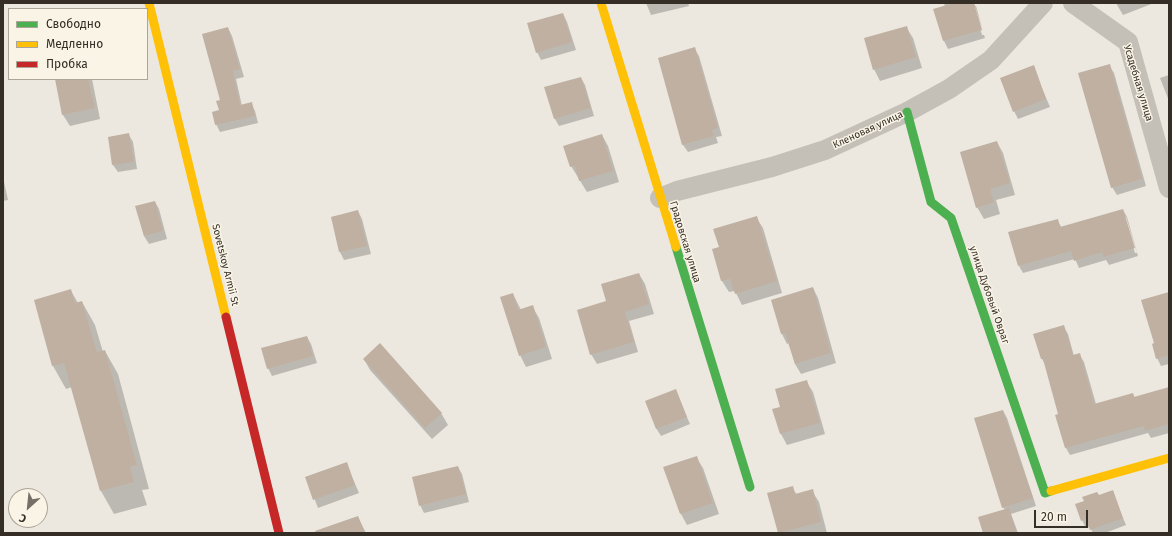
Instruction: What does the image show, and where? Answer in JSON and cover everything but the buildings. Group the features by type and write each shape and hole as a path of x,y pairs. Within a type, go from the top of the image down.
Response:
{"street":[{"name":"Sovetskoy Armii St","path":"149,3 279,533"},
{"name":"Градовская улица","path":"601,3 750,488"},
{"name":"Кленовая улица","path":"660,198 677,191 772,167 826,150 906,112 949,89 991,60 1043,3"},
{"name":"Усадебная улица","path":"1073,3 1128,42 1169,188"},
{"name":"улица Дубовый Овраг","path":"906,112 931,202 951,218 1045,493 1169,458"}],"traffic: fast":[{"path":"907,112 931,202 951,218 1045,493 1051,491"},
{"path":"676,247 750,487"}],"traffic: slow":[{"path":"149,3 226,317"},
{"path":"601,3 676,247"},
{"path":"1051,491 1169,458"}],"traffic: jam":[{"path":"226,317 279,533"}]}
